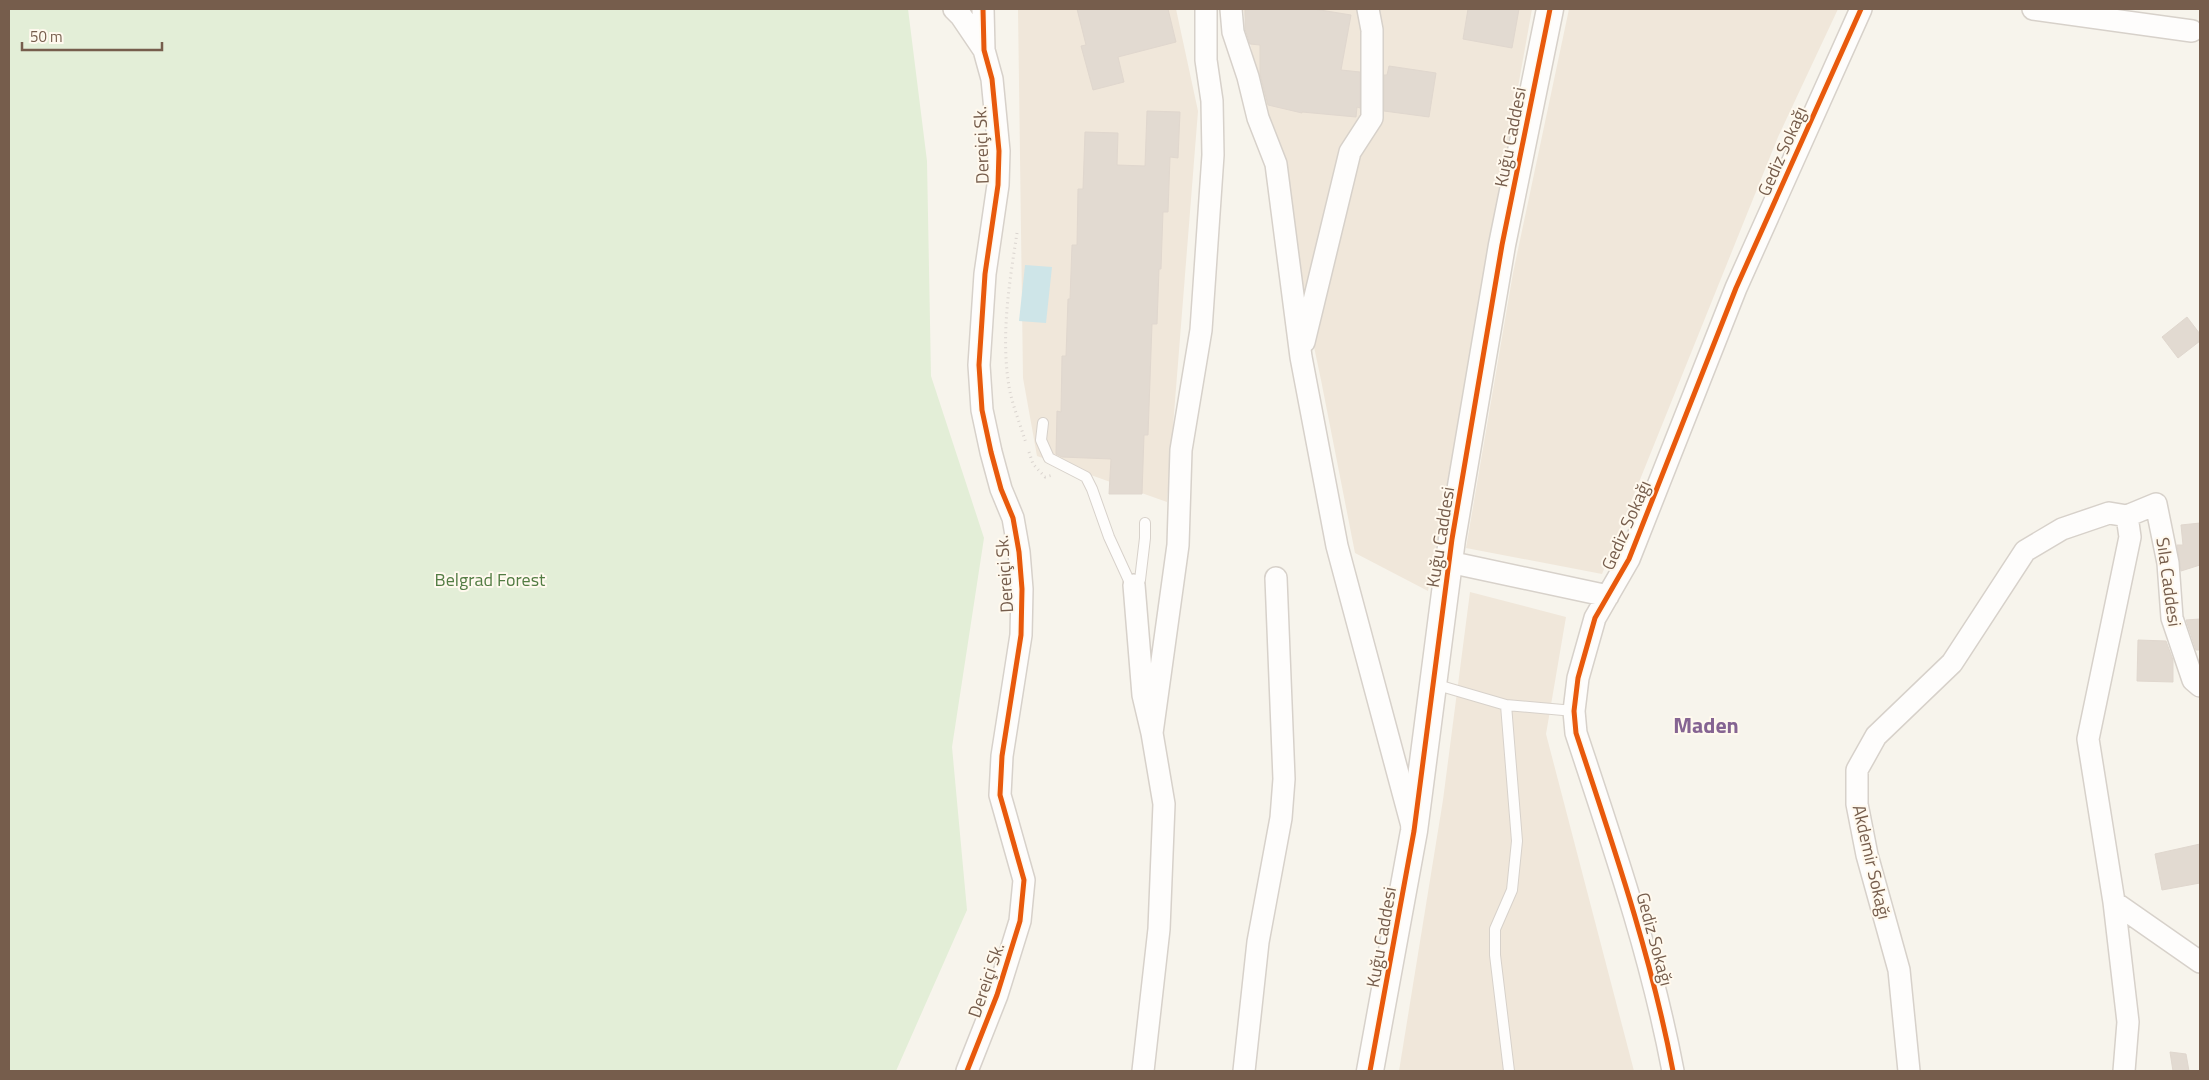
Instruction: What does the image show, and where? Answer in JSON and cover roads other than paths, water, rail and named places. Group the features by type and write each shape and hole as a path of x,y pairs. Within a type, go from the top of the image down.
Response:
{"street":[{"path":"954,9 961,16 984,50"},
{"name":"Dereiçi Sk.","path":"967,1071 997,995 1020,921 1024,880 1000,795 1002,756 1021,635 1022,589 1019,552 1013,518 1000,489 982,410 979,365 984,274 998,185 999,151 992,79 984,50 983,9"},
{"path":"1190,9 1206,60"},
{"path":"1152,733 1178,546 1181,450 1201,330 1213,155 1212,101 1206,60 1206,9"},
{"path":"1231,9 1233,32 1248,77 1258,118 1276,164 1301,357 1336,546 1414,831"},
{"path":"1301,357 1350,152 1372,118 1372,30 1368,9"},
{"name":"Kuğu Caddesi","path":"1370,1071 1414,831 1449,562 1502,245 1550,9"},
{"name":"Gediz Sokağı","path":"1673,1071 1636,917 1576,733 1574,711 1578,678 1595,618 1629,559 1736,288 1861,9"},
{"path":"2033,9 2072,12 2192,31"},
{"name":"Sıla Caddesi","path":"2127,516 2156,504 2168,563 2172,618 2193,680 2200,686"},
{"name":"Akdemir Sokağı","path":"1909,1071 1899,970 1867,855 1857,804 1857,770 1876,736 1952,663 2025,551 2062,529 2109,513 2127,516"},
{"path":"2124,1071 2128,1022 2114,902 2088,739 2130,537 2127,516"},
{"path":"1449,562 1608,596"},
{"path":"1244,1071 1258,942 1283,798 1284,779 1276,578"},
{"path":"1134,585 1143,695 1152,733 1164,804 1159,929 1144,1071"},
{"path":"2114,902 2200,962"}],"lane":[{"path":"1042,424 1041,440 1049,458 1086,477 1116,553 1131,585 1140,580 1145,522"},
{"path":"1433,684 1506,705 1574,711"},
{"path":"1506,705 1517,841 1512,890 1495,929 1495,955 1509,1071"}],"water":[{"path":"1025,265 1052,267 1046,323 1019,321"}],"district":[{"name":"Maden","path":"1706,725"}],"park label":[{"name":"Belgrad Forest","path":"490,579"}]}
